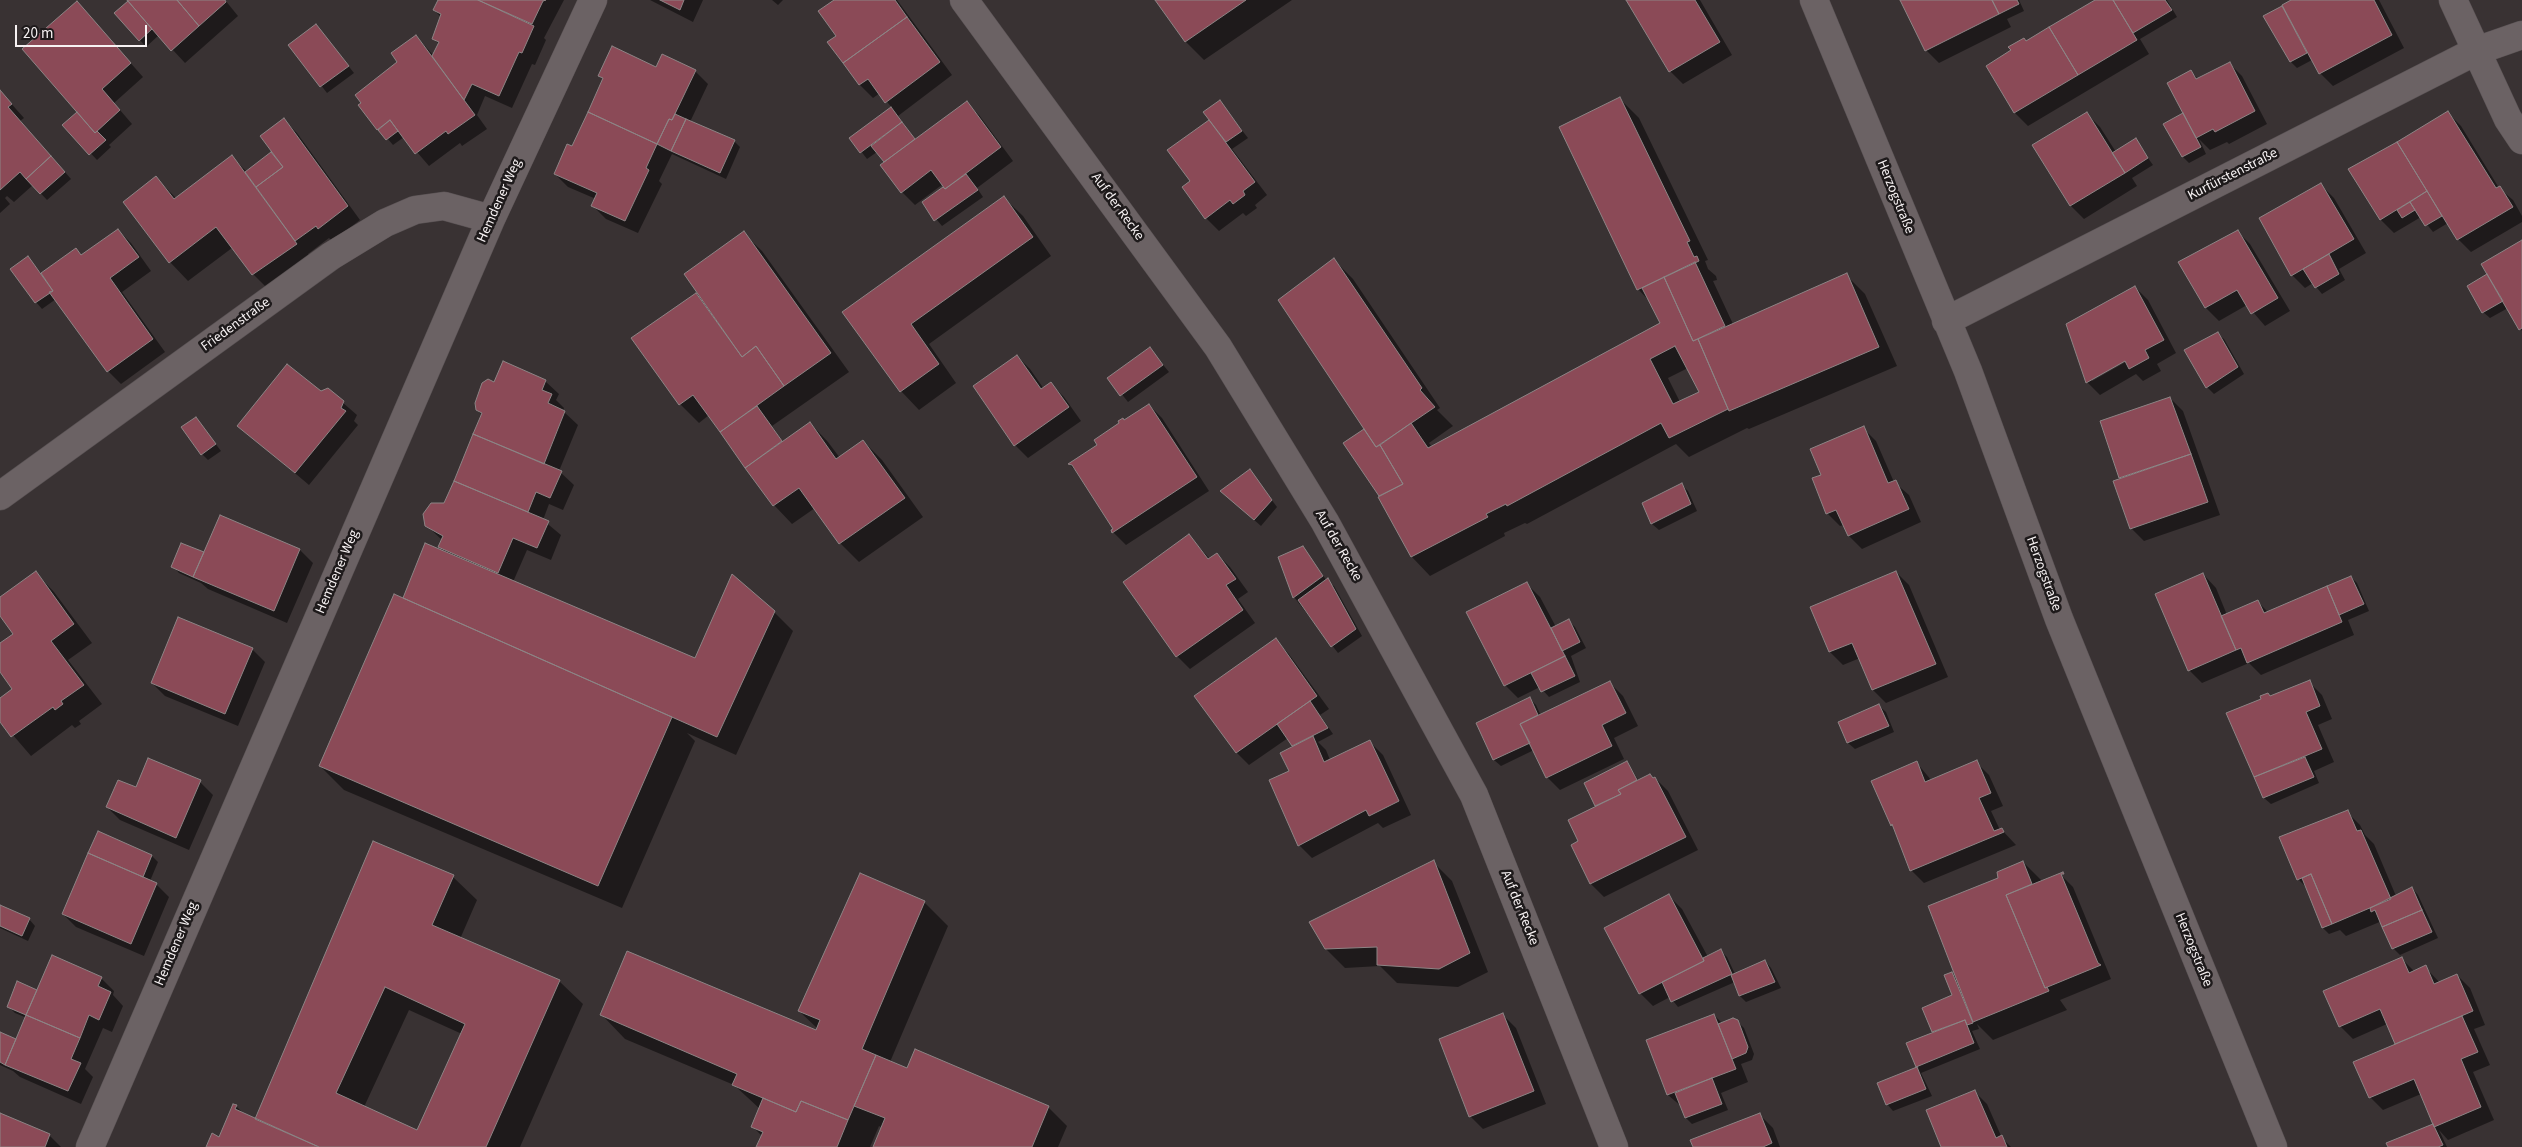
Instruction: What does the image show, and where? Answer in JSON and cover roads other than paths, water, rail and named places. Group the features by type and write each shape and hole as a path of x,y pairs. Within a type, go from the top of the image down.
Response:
{"street":[{"name":"Hemdener Weg","path":"90,1147 491,220 593,0"},
{"name":"Auf der Recke","path":"964,0 1218,347 1325,522 1474,795 1614,1147"},
{"name":"Herzogstraße","path":"1814,0 1968,371 2059,619 2273,1147"},
{"path":"2453,0 2508,119 2522,140"},
{"name":"Kurfürstenstraße","path":"1946,321 2476,51 2522,35"},
{"name":"Friedenstraße","path":"0,496 332,256 385,223 415,210 444,206 491,220"}]}
